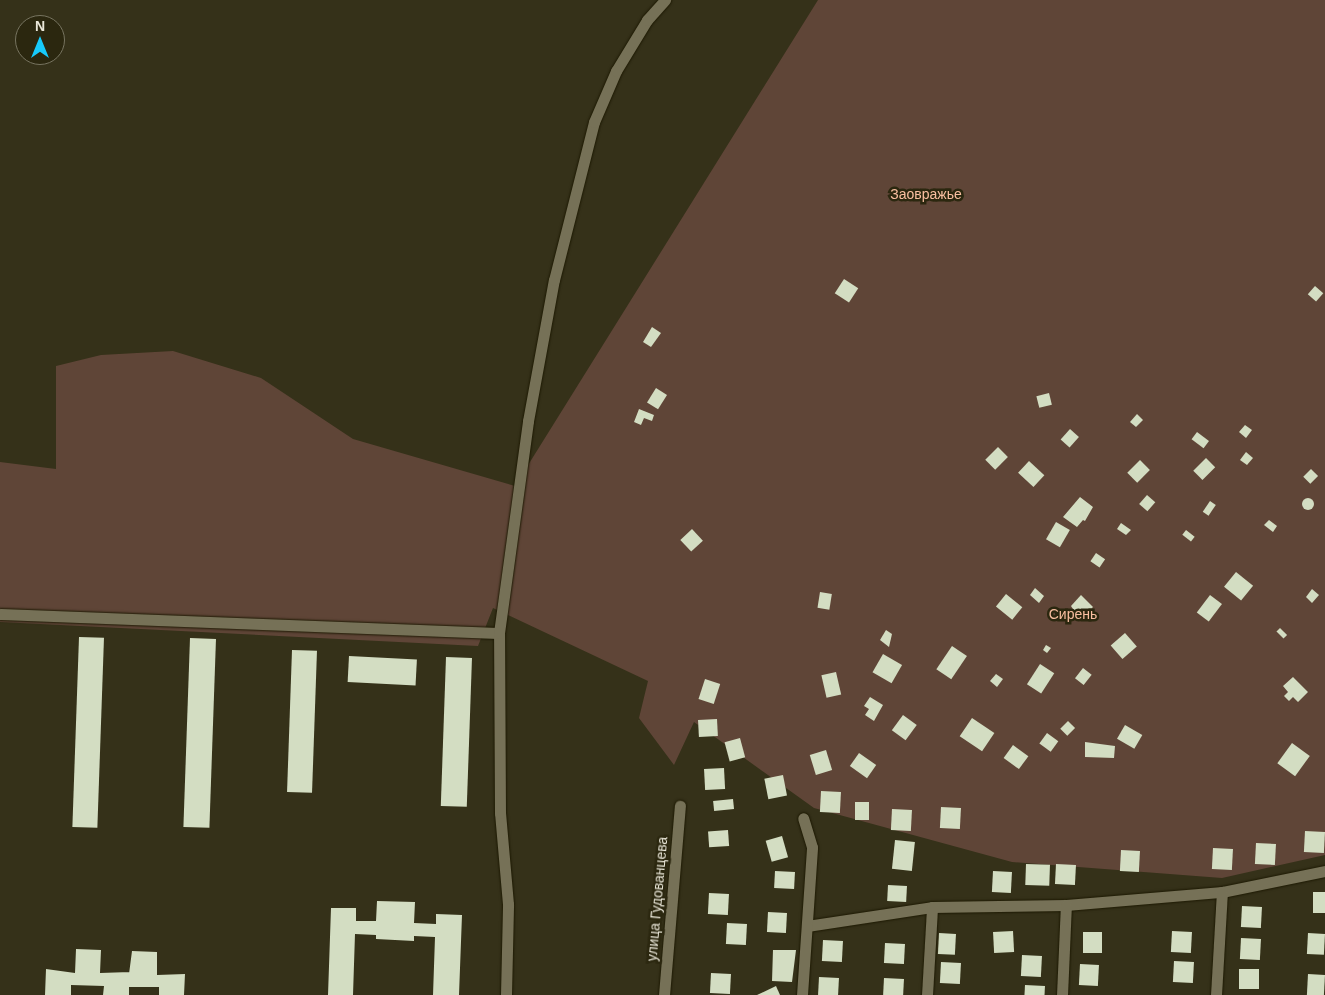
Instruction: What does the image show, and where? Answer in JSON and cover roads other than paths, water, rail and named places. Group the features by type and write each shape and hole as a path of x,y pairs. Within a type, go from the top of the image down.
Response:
{"street":[{"path":"506,995 508,904 500,813 498,633 528,421 556,271 594,122 616,71 647,20 665,0"},
{"path":"0,614 498,633"},
{"name":"улица Гудованцева","path":"664,995 680,806"},
{"path":"802,995 812,846 803,818"},
{"path":"807,926 932,907 1066,905 1222,892 1325,871"},
{"path":"1216,995 1222,892"},
{"path":"1062,995 1066,905"},
{"path":"927,995 932,907"}],"park label":[{"name":"Заовражье","path":"926,194"},
{"name":"Сирень","path":"1073,614"}]}
